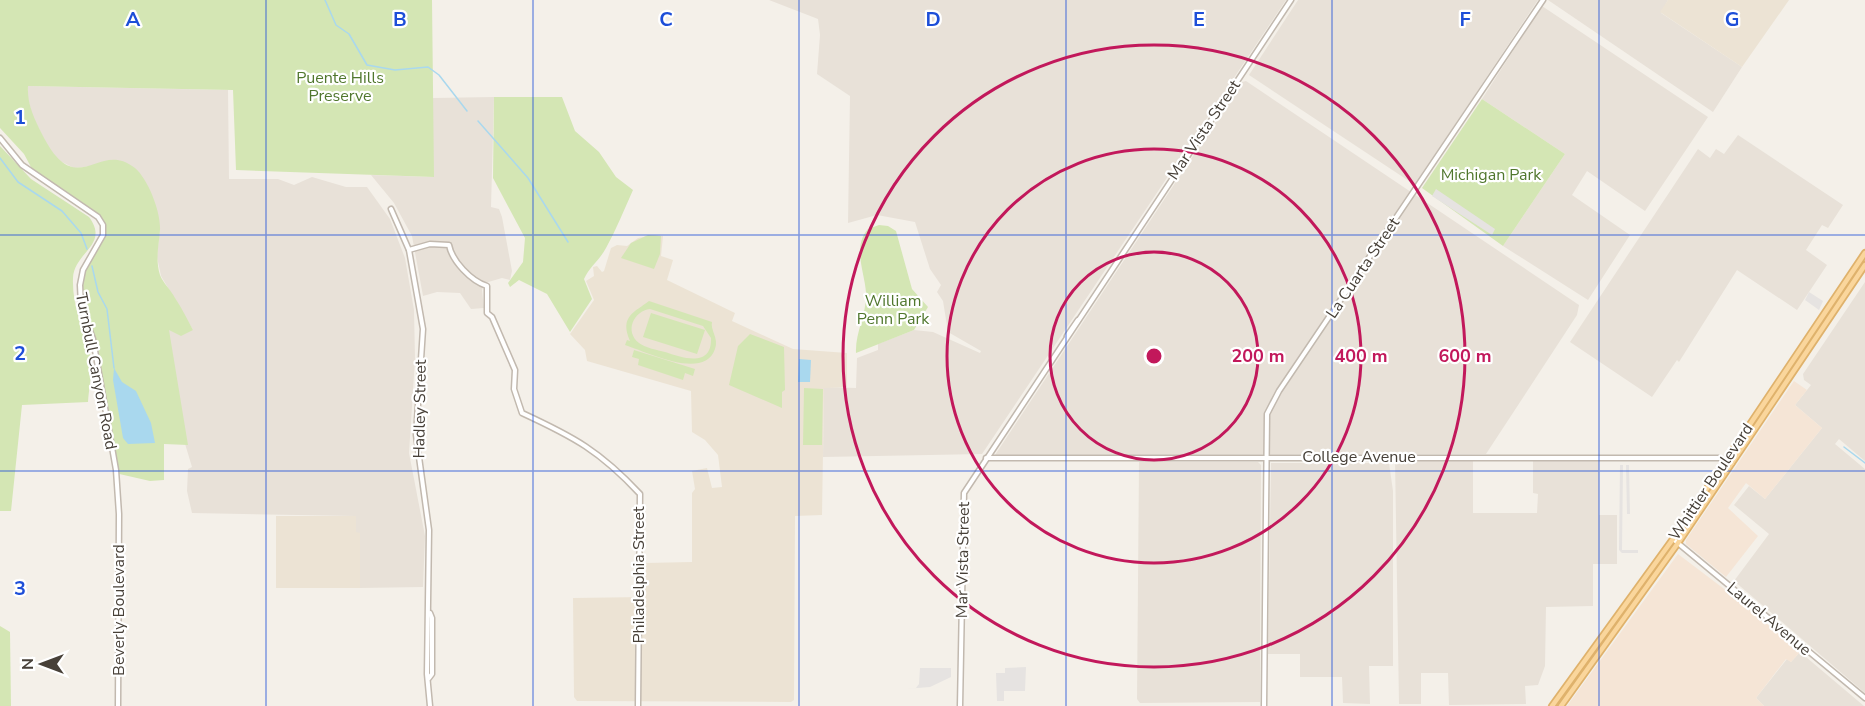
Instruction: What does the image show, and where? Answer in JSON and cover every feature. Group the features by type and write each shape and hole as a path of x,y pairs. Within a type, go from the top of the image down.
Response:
{"main road":[{"name":"Whittier Boulevard","path":"1552,706 1676,541 1726,460 1865,253"},
{"name":"Whittier Boulevard","path":"1561,706 1732,463 1865,265"}],"street":[{"name":"Mar Vista Street","path":"960,706 963,499 986,458 1291,0"},
{"name":"La Cuarta Street","path":"1264,706 1266,421 1271,405 1543,0"},
{"name":"Turnbull Canyon Road","path":"0,138 22,165 98,217 103,225 103,235 83,270 80,285 81,306 93,339 116,470 119,514"},
{"name":"Hadley Street","path":"391,209 409,250 423,329 416,447 429,530 432,618 430,706"},
{"name":"Philadelphia Street","path":"409,250 430,244 449,245 454,258 474,279 487,286 487,313 492,318 515,370 514,389 522,413 597,452 640,494 638,706"},
{"name":"College Avenue","path":"986,458 1618,457 1726,460 1732,463"},
{"name":"Beverly Boulevard","path":"118,706 119,514"},
{"name":"Laurel Avenue","path":"1676,541 1865,698"}],"shaded area":[{"path":"769,0 1286,0 982,454 823,457 824,387 856,388 857,358 878,350 878,344 914,330 933,332 980,353 981,351 948,332 943,301 937,292 941,285 930,269 915,222 877,215 848,223 850,96 817,74 820,35 818,19"},
{"path":"1298,0 1538,0 1415,185 1249,75"},
{"path":"1548,0 1668,0 1661,13 1742,67 1713,112"},
{"path":"1668,0 1789,0 1742,67 1660,12"},
{"path":"1542,6 1708,117 1645,211 1587,171 1572,195 1630,235 1588,300 1503,246 1565,154 1482,99"},
{"path":"1246,81 1579,305 1577,315 1486,454 995,455 1242,82"},
{"path":"28,86 228,90 229,179 278,179 294,185 312,177 346,187 367,187 390,219 405,258 414,310 415,359 409,453 425,536 423,587 360,588 360,533 356,533 355,516 192,513 187,491 188,469 192,467 180,427 157,324 193,330 161,276 157,257 160,227 93,166 74,168 51,153 32,115"},
{"path":"494,97 491,207 499,209 502,217 512,271 510,280 502,278 485,283 482,290 484,308 471,309 460,293 437,292 423,296 412,236 394,203 371,175 433,177 433,98"},
{"path":"1738,135 1843,205 1828,228 1822,225 1806,250 1827,265 1797,310 1737,270 1679,362 1677,360 1652,397 1570,342 1698,149 1710,158 1716,149 1724,154"},
{"path":"1436,189 1495,229 1492,235 1432,196"},
{"path":"663,236 661,256 673,260 667,280 735,313 732,321 793,349 847,353 847,387 824,388 822,515 795,516 794,700 791,702 577,701 574,697 573,598 644,597 645,563 692,562 692,493 695,489 692,471 707,468 712,488 722,487 718,455 705,440 692,432 691,391 587,361 585,350 570,334 594,300 586,281 594,276 593,267 597,266 602,272 604,271 611,248 617,245 627,246 638,238"},
{"path":"1865,282 1865,461 1839,439 1835,444 1865,469 1865,693 1734,581 1769,534 1734,505 1749,486 1765,499 1822,428 1795,405 1811,385 1804,380 1803,374"},
{"path":"1809,292 1823,301 1819,310 1805,300"},
{"path":"1794,381 1807,390 1795,405 1822,428 1765,499 1746,483 1728,508 1758,536 1726,577 1686,544 1686,540"},
{"path":"1395,459 1473,459 1473,513 1537,513 1538,494 1533,493 1533,460 1599,460 1599,515 1617,515 1617,564 1593,564 1593,606 1546,607 1545,666 1538,685 1525,686 1526,704 1449,705 1448,673 1421,673 1421,704 1399,704"},
{"path":"1139,462 1258,462 1261,465 1260,702 1140,703 1137,699"},
{"path":"1271,463 1389,463 1393,491 1393,666 1369,666 1370,704 1343,703 1342,677 1300,677 1300,654 1268,654"},
{"path":"1620,465 1623,465 1622,550 1638,550 1638,553 1622,553 1619,550"},
{"path":"1626,465 1629,465 1630,514 1627,514"},
{"path":"276,516 356,516 356,532 360,533 360,588 276,588"},
{"path":"1678,554 1740,601 1800,652 1791,662 1786,659 1756,698 1764,706 1567,706"},
{"path":"1800,652 1864,706 1764,706 1756,698 1787,659 1791,662"},
{"path":"1026,667 1025,691 1004,691 1004,701 997,701 996,673 1005,673 1005,668"},
{"path":"920,668 951,668 951,677 930,687 904,689 916,688 919,684"}],"green space":[{"name":"Puente Hills Preserve","path":"0,0 432,0 434,177 236,170 233,90 28,86 30,105 42,134 55,154 66,165 77,168 110,160 122,161 140,173 156,205 160,223 158,258 160,275 193,330 181,336 169,330 188,445 164,444 164,480 150,481 115,473 95,345 80,300 81,274 100,242 102,226 106,228 101,217 32,169 24,154 0,128"},
{"path":"494,97 562,97 575,131 599,152 616,177 633,190 606,248 584,279 592,299 570,332 547,294 519,280 510,287 508,283 523,262 525,238 493,178"},
{"name":"Michigan Park","path":"1482,99 1565,154 1503,246 1422,188"},
{"path":"0,146 31,179 89,217 96,235 79,261 73,278 76,306 90,356 88,402 22,405 11,511 0,511"},
{"name":"William Penn Park","path":"879,225 888,226 896,231 912,289 928,307 914,330 856,353 857,338 866,301 861,244 868,229"},
{"path":"648,235 661,236 660,254 654,269 621,258 631,243"},
{"path":"649,301 712,322 716,345 709,358 699,363 674,362 625,345 627,340 630,341 626,326 627,320","holes":["650,309 703,326 711,338 710,347 707,354 695,359 680,357 642,345 632,333 636,317 639,313"]},
{"path":"651,313 705,330 697,354 643,337"},
{"path":"750,334 784,347 785,390 782,392 782,408 729,385 738,346"},
{"path":"634,350 695,369 693,376 685,373 683,380 638,365 639,359 632,357"},
{"path":"804,388 823,389 822,445 803,445"},
{"path":"0,626 10,632 11,706 0,706"}],"water":[{"path":"799,359 811,360 810,382 798,382"},
{"path":"114,368 122,382 136,391 151,423 155,443 128,444 123,438 113,380"}],"waterway":[{"path":"325,0 336,25 349,34 367,65 395,70 428,67 439,75 467,111"},
{"path":"478,121 528,178 568,242"},
{"path":"0,158 18,182 62,211 81,233 87,249"},
{"path":"92,266 98,292 107,309 114,368"},
{"path":"1844,447 1865,463"}]}
